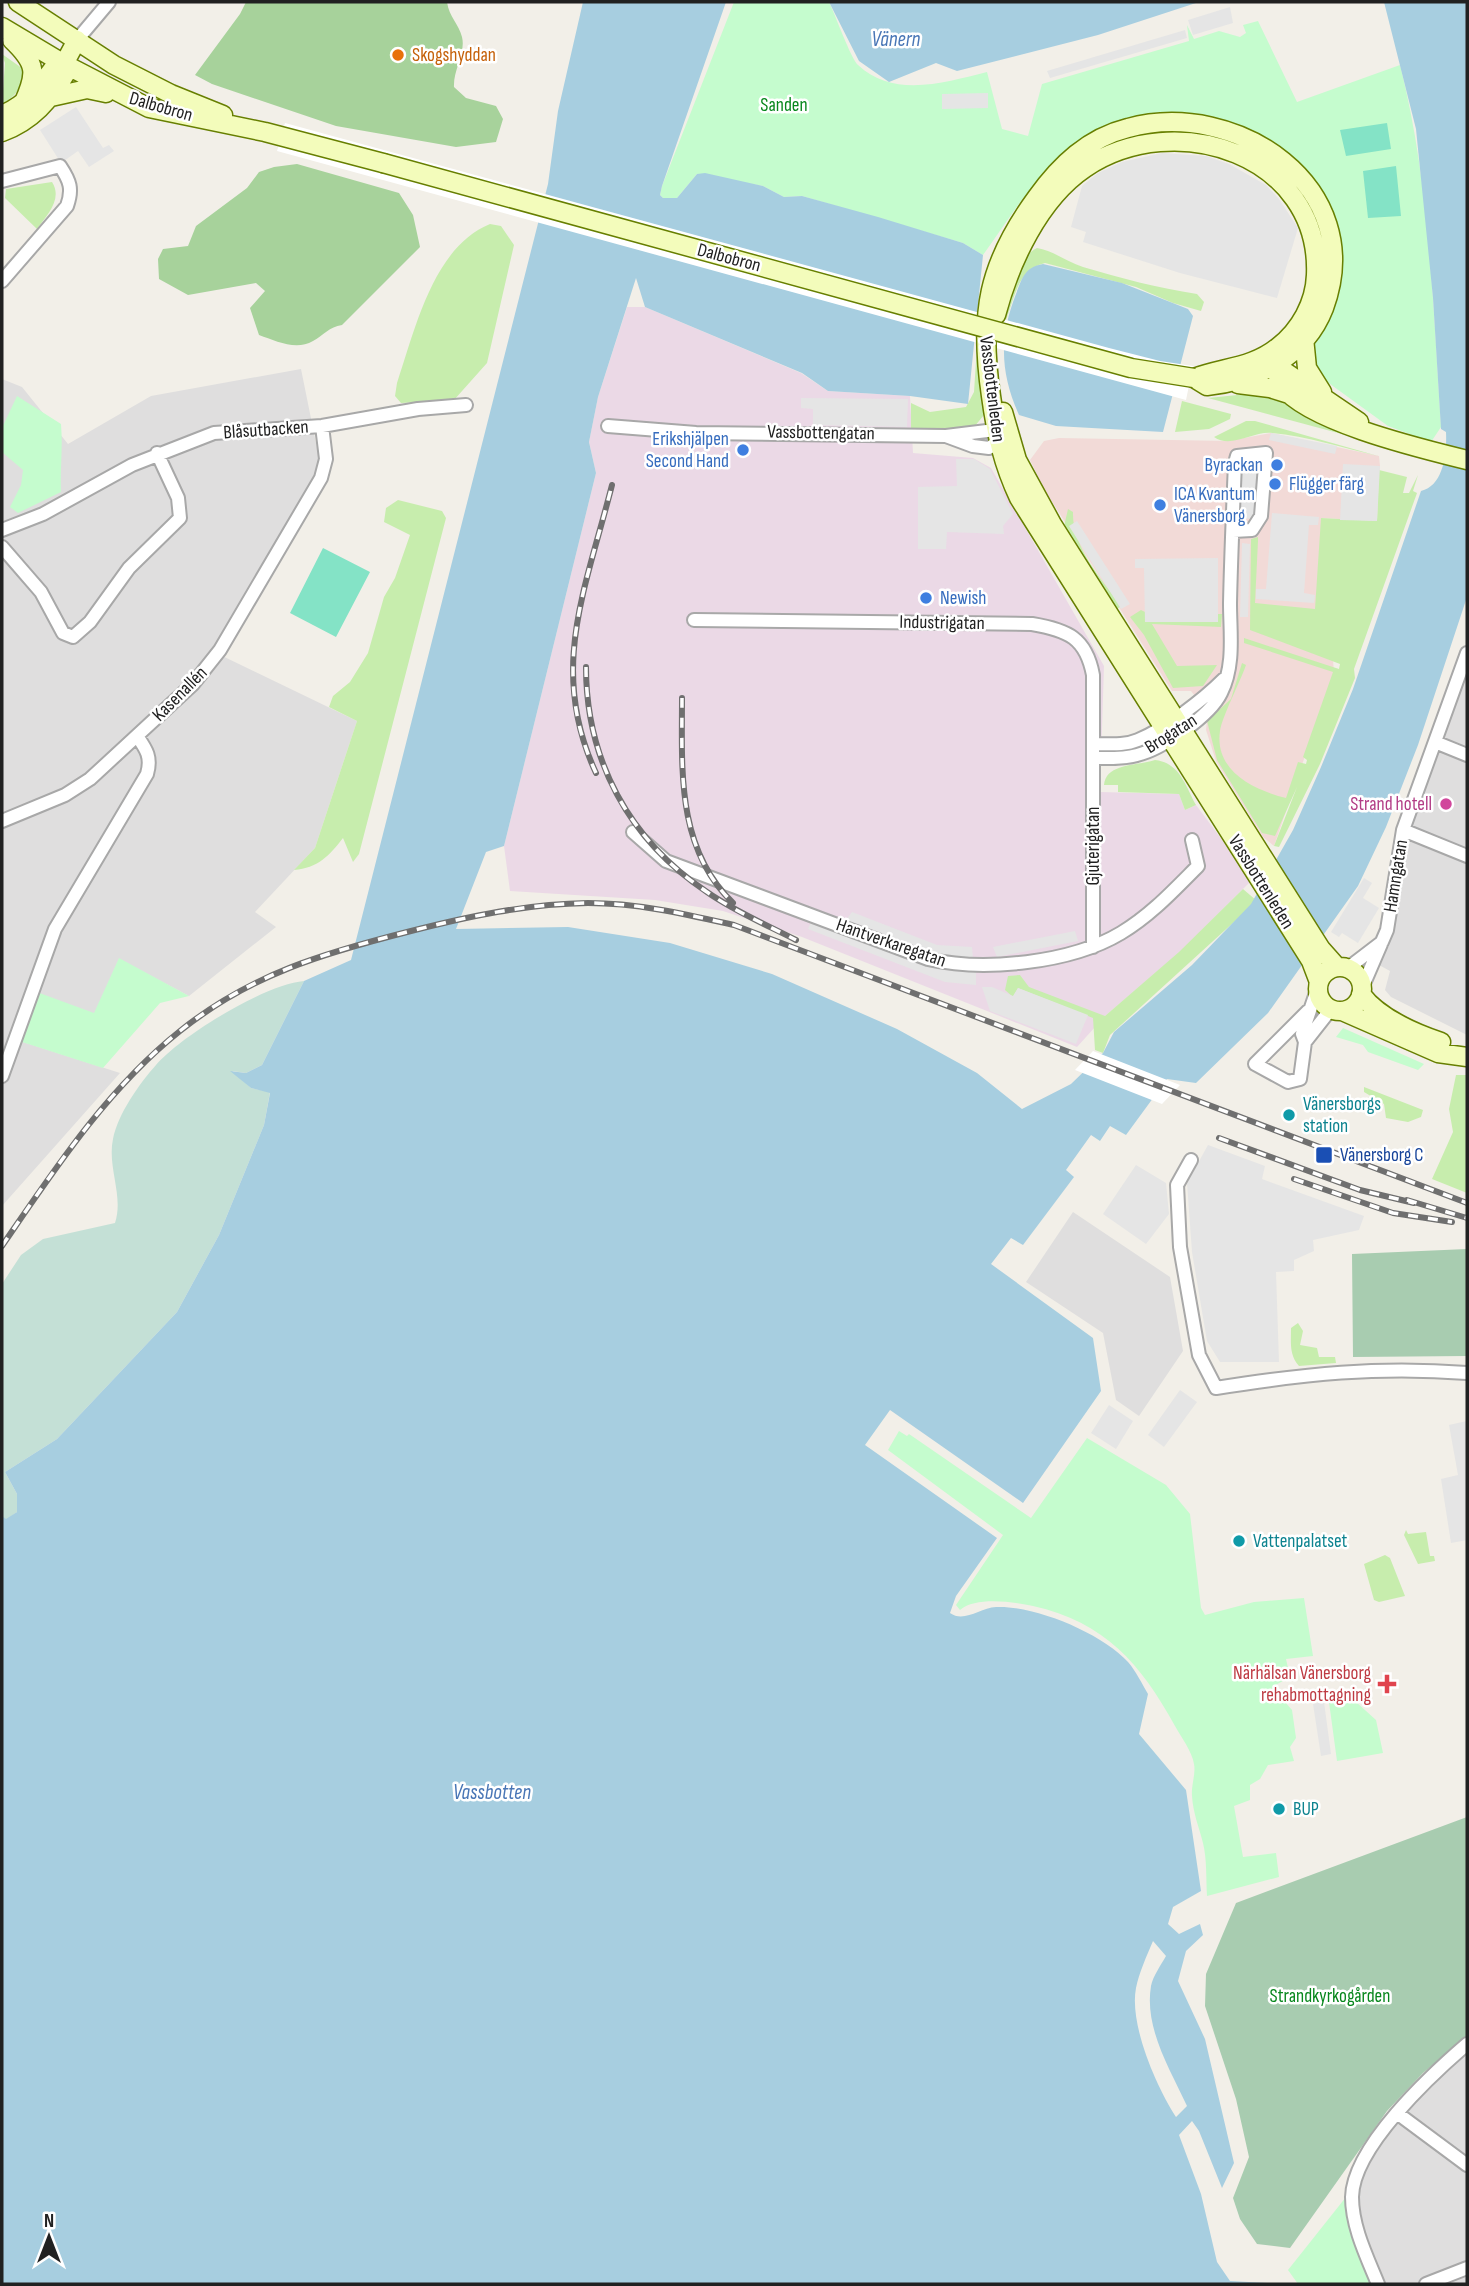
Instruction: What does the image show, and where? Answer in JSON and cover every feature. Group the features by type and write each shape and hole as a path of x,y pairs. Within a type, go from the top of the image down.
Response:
{"main road":[{"name":"Dalbobron","path":"18,2 114,65 171,94 273,134"},
{"name":"Dalbobron","path":"2,28 126,98 149,108 273,134 1158,375 1194,378"},
{"path":"2,28 26,53 33,67 34,79 23,104"},
{"path":"2,132 21,123 51,97 66,73 64,64 77,40"},
{"path":"2,115 38,92 55,66 64,64"},
{"path":"51,97 87,89 126,98"},
{"name":"Vassbottenleden","path":"1278,356 1304,338 1318,319 1328,297 1333,259 1327,222 1302,178 1269,150 1230,131 1174,121 1125,128 1100,138 1073,156 1028,209 1004,250 991,290 984,331 1000,436 1173,727 1316,955 1318,985"},
{"name":"Vassbottenleden","path":"1000,436 992,351 1001,297 1032,230 1056,193 1083,169 1118,150 1155,141 1193,141 1213,145 1249,159 1293,196 1303,211 1314,242 1316,286 1303,320 1278,356"},
{"path":"1304,338 1307,368 1325,398"},
{"path":"1194,378 1278,356"},
{"path":"1231,383 1278,356"},
{"path":"1278,356 1279,379 1292,395"},
{"path":"1278,356 1325,398 1375,432"},
{"path":"1194,378 1207,386 1231,383 1270,388 1292,395 1342,424 1467,460"},
{"name":"Vassbottenleden","path":"1316,955 1342,967"},
{"path":"1342,967 1358,976 1362,991 1372,1007 1467,1054 1438,1053 1337,1010 1321,1000 1318,985 1327,971 1342,967"},
{"path":"1337,1010 1354,1005 1362,991"}],"street":[{"path":"77,40 109,2"},
{"path":"2,181 60,166 71,183 67,206 2,281"},
{"name":"Blåsutbacken","path":"2,530 43,514 158,453 214,433 322,426 418,409 467,405"},
{"name":"Kasenallén","path":"2,1076 55,929 147,774 150,762 148,752 137,736 207,667 264,577 321,478 326,459 322,426"},
{"name":"Vassbottengatan","path":"608,426 696,433 1000,436"},
{"path":"2,547 41,592 63,633 73,637 90,622 129,568 180,518 178,498 158,453"},
{"name":"Brogatan","path":"1094,744 1122,744 1138,740 1173,727 1213,706 1231,664 1234,463 1237,456 1266,453 1261,516 1252,530 1233,531"},
{"name":"Industrigatan","path":"694,620 1032,624 1055,628 1071,635 1090,657 1093,676 1094,744"},
{"name":"Hamngatan","path":"1362,991 1383,942 1390,917 1403,830 1466,659"},
{"name":"Brogatan","path":"1094,758 1136,756 1173,727"},
{"path":"2,821 65,795 90,779 137,736"},
{"path":"1435,742 1467,755"},
{"name":"Gjuterigatan","path":"1093,947 1094,744"},
{"path":"1403,830 1467,856"},
{"name":"Hantverkaregatan","path":"633,832 666,861 953,965 996,964 1058,956 1093,947 1121,933 1156,909 1198,866 1192,841"},
{"path":"1342,967 1383,942"},
{"path":"1308,1011 1255,1064 1288,1082 1295,1083 1300,1079 1305,1042 1302,1034 1318,985"},
{"path":"1305,1042 1337,1010"},
{"path":"1191,1160 1177,1185 1180,1247 1199,1355 1216,1388 1317,1372 1391,1368 1467,1373"},
{"path":"1378,2284 1356,2225 1353,2187 1366,2158 1397,2113 1467,2044"},
{"path":"1397,2113 1467,2165"},
{"path":"1426,2284 1467,2267"}],"shaded area":[{"path":"1230,7 1233,23 1193,35 1188,20"},
{"path":"1185,30 1187,38 1050,78 1047,71"},
{"path":"988,93 988,108 942,109 942,94"},
{"path":"76,107 103,148 109,145 114,151 89,167 78,151 61,163 40,130"},
{"path":"1162,153 1206,156 1229,164 1266,185 1279,199 1298,228 1277,298 1180,273 1083,242 1086,232 1071,227 1082,186 1098,173 1122,162"},
{"path":"627,307 645,307 801,373 828,391 910,396 913,453 973,458 991,468 1104,666 1100,792 1179,794 1185,810 1196,805 1241,865 1250,882 1179,953 1105,1016 1077,1047 802,937 723,911 655,900 510,891 504,846 596,473 589,442 598,397"},
{"path":"301,369 321,468 214,652 357,721 315,848 255,912 276,927 189,996 119,959 95,1013 20,1041 120,1073 2,1206 2,379 22,387 68,444 151,396"},
{"path":"801,398 908,399 907,427 813,425 813,409 801,408"},
{"path":"1271,433 1379,456 1380,466 1377,521 1321,518 1334,672 1274,846 1263,837 1216,761 1206,730 1208,713 1191,691 1172,691 1044,489 1030,460 1044,441 1059,438 1228,441"},
{"path":"1271,433 1337,446 1335,454 1269,440"},
{"path":"956,459 974,459 990,469 1013,514 1003,526 1004,534 947,532 946,549 918,549 918,487 957,486"},
{"path":"1241,460 1260,461 1256,519 1237,518"},
{"path":"1343,464 1380,466 1377,521 1340,520"},
{"path":"1272,513 1319,517 1318,525 1309,525 1304,593 1315,595 1314,603 1256,599 1256,589 1266,589"},
{"path":"1077,521 1130,604 1121,609 1069,526"},
{"path":"1242,543 1250,544 1248,617 1240,617"},
{"path":"1218,558 1218,622 1145,622 1144,568 1135,568 1135,559"},
{"path":"1467,664 1467,753 1440,742"},
{"path":"1438,748 1467,759 1467,853 1409,829"},
{"path":"1408,837 1467,861 1467,1035 1391,997 1385,990 1390,971 1379,965 1393,932"},
{"path":"1364,878 1372,883 1363,898 1379,908 1358,943 1342,933 1339,937 1331,932"},
{"path":"852,912 937,945 972,947 973,959 940,955 846,920"},
{"path":"813,917 976,968 976,985 945,982 808,929"},
{"path":"1075,931 1078,941 997,957 993,947"},
{"path":"304,981 262,1065 246,1073 232,1071 251,1088 270,1092 264,1125 219,1235 177,1312 57,1439 5,1472 17,1494 17,1512 6,1520 2,1516 2,1284 21,1255 43,1239 115,1223 118,1202 112,1160 113,1139 130,1100 156,1065 204,1026 247,1001 268,991"},
{"path":"982,987 992,987 1013,996 1018,988 1088,1015 1076,1044 990,1011"},
{"path":"1208,1145 1265,1166 1262,1179 1364,1216 1359,1230 1313,1240 1314,1251 1294,1260 1294,1271 1276,1272 1279,1362 1220,1362 1207,1341 1192,1252 1187,1183"},
{"path":"1136,1165 1166,1183 1169,1214 1146,1244 1103,1214"},
{"path":"1073,1212 1170,1277 1183,1351 1139,1416 1116,1400 1103,1333 1026,1282"},
{"path":"1180,1390 1197,1402 1164,1447 1148,1435"},
{"path":"1109,1405 1133,1421 1116,1449 1091,1433"},
{"path":"1467,1421 1467,1540 1451,1543 1441,1479 1458,1475 1449,1425"},
{"path":"1324,1702 1331,1754 1321,1756 1313,1704"},
{"path":"1467,2053 1467,2284 1384,2284 1362,2227 1358,2185 1368,2165 1406,2109"}],"green space":[{"path":"246,2 447,2 461,32 463,43 454,87 466,98 496,106 503,119 496,142 456,147 336,126 212,84 195,75"},
{"name":"Sanden","path":"734,2 829,2 855,61 872,75 888,82 921,85 987,72 1002,129 1028,136 1042,84 1189,41 1187,25 1194,39 1219,31 1240,37 1246,33 1243,25 1258,21 1297,102 1400,65 1424,199 1441,427 1431,442 1388,426 1319,376 1310,350 1338,292 1341,271 1337,229 1321,192 1295,161 1262,137 1224,121 1184,113 1142,115 1102,128 1065,152 1035,183 983,255 963,243 802,196 784,197 763,186 697,174 677,198 663,198 660,195 662,186"},
{"path":"2,54 26,71 18,90 2,104 5,63"},
{"path":"1387,123 1391,149 1346,156 1340,130"},
{"path":"297,164 399,193 413,215 420,247 342,325 300,345 286,344 259,335 250,308 265,291 256,283 188,295 159,279 158,259 163,249 188,246 196,226 247,188 259,172"},
{"path":"1396,166 1401,216 1368,218 1363,171"},
{"path":"52,182 55,201 37,229 5,198 6,189"},
{"path":"490,224 501,226 514,245 487,363 454,400 401,403 395,396 397,383 429,292 454,251 470,235"},
{"path":"1037,248 1097,271 1197,294 1204,302 1201,311 1173,303 1136,287 1045,263 1036,266 1023,277 1006,320 1000,317 1013,279 1023,260"},
{"path":"977,346 983,347 984,415 974,427 942,430 911,428 911,403 930,412 966,407 974,392"},
{"path":"1247,394 1266,396 1304,407 1394,448 1208,398"},
{"path":"17,396 61,424 62,441 61,492 18,513 10,507 21,485 23,470 2,452 2,428"},
{"path":"1182,401 1231,414 1230,419 1209,429 1175,432"},
{"path":"1246,421 1255,421 1378,456 1312,439 1272,433 1228,441 1214,437"},
{"path":"1379,470 1407,477 1403,493 1409,493 1418,475 1413,491 1417,493 1354,669 1355,678 1320,764 1279,847 1274,846 1297,787 1275,836 1262,833 1217,760 1207,721 1231,699 1242,663 1246,665 1221,725 1220,745 1223,757 1230,768 1249,784 1286,798 1298,762 1306,764 1307,760 1303,757 1333,672 1244,643 1244,638 1339,669 1340,664 1250,630 1251,539 1258,537 1255,603 1315,609 1321,518 1377,521"},
{"path":"398,500 442,511 446,518 359,854 353,862 343,838 322,860 310,867 294,870 315,848 357,721 329,707 333,696 350,682 368,653 384,597 395,578 410,535 384,522 386,508"},
{"path":"1068,509 1073,512 1082,550 1121,606 1115,611 1063,531"},
{"path":"323,548 370,572 336,637 290,613"},
{"path":"1141,610 1145,612 1145,622 1215,622 1218,621 1218,614 1222,614 1221,627 1152,624 1177,666 1217,665 1203,686 1173,688 1144,635 1130,617"},
{"path":"1155,760 1176,770 1196,805 1185,810 1179,794 1118,792 1118,785 1104,785 1106,778 1116,769"},
{"path":"1243,889 1257,901 1110,1035 1103,1053 1095,1050 1093,1018 1018,988 1013,997 1005,990 1008,976 1020,975 1029,987 1105,1016 1179,952"},
{"path":"119,958 189,996 160,1003 103,1068 19,1041 34,991 94,1013"},
{"path":"1343,1028 1424,1064 1418,1070 1368,1052 1363,1045 1336,1037"},
{"path":"1456,1075 1467,1075 1467,1193 1432,1179 1453,1132 1449,1109"},
{"path":"1364,1087 1423,1110 1421,1117 1408,1122 1386,1118 1384,1104 1364,1092"},
{"path":"1467,1249 1467,1356 1353,1357 1352,1254"},
{"path":"1298,1323 1303,1331 1300,1345 1317,1348 1319,1357 1335,1357 1336,1363 1299,1366 1292,1353 1291,1343 1291,1328"},
{"path":"899,1431 907,1436 909,1434 1031,1518 1087,1438 1166,1485 1190,1514 1201,1608 1205,1615 1254,1602 1304,1598 1313,1656 1286,1659 1290,1677 1272,1687 1292,1710 1296,1738 1290,1747 1294,1761 1268,1765 1260,1779 1250,1785 1250,1800 1234,1806 1243,1857 1276,1853 1279,1877 1207,1896 1206,1862 1193,1802 1193,1759 1149,1683 1118,1649 1081,1623 1033,1606 985,1602 960,1610 956,1605 1003,1535 888,1450"},
{"path":"1406,1530 1408,1534 1426,1532 1430,1556 1434,1556 1435,1561 1418,1564 1404,1535"},
{"path":"1385,1555 1390,1558 1405,1596 1379,1602 1374,1600 1364,1564"},
{"path":"1355,1701 1376,1720 1383,1753 1337,1761 1329,1702"},
{"name":"Strandkyrkogården","path":"1467,1817 1467,2036 1423,2073 1387,2111 1290,2248 1257,2244 1240,2219 1233,2198 1249,2157 1236,2099 1205,2006 1206,1974 1236,1903"},
{"path":"1346,2197 1353,2233 1372,2284 1298,2284 1288,2270"}],"water":[{"name":"Vassbotten","path":"583,2 726,2 660,195 663,198 677,198 697,174 705,173 763,186 784,197 802,196 878,217 963,243 983,255 968,404 910,396 828,391 802,373 645,307 636,278 598,397 589,442 596,473 504,846 486,852 456,929 568,927 670,943 772,974 897,1029 977,1073 1022,1109 1071,1084 1103,1053 1114,1032 1192,965 1251,904 1293,830 1353,689 1421,491 1435,482 1446,449 1446,432 1441,429 1433,298 1416,129 1384,2 1467,2 1467,597 1418,745 1386,827 1358,886 1268,1013 1196,1083 1167,1079 1126,1135 1110,1126 1100,1141 1091,1135 1066,1170 1074,1177 1023,1245 1011,1238 991,1264 1093,1338 1101,1391 1023,1503 890,1410 865,1445 997,1538 956,1596 950,1613 961,1616 996,1607 1012,1608 1066,1623 1085,1631 1116,1651 1131,1666 1148,1694 1139,1734 1186,1790 1201,1891 1173,1907 1168,1924 1179,1934 1200,1924 1203,1935 1186,1951 1178,1981 1205,2039 1234,2163 1222,2188 1199,2131 1192,2121 1179,2135 1201,2194 1217,2262 1230,2281 1284,2284 2,2284 2,1516 6,1519 17,1512 17,1494 5,1472 57,1439 177,1312 219,1235 264,1125 270,1093 251,1088 230,1071 246,1073 262,1065 304,981 351,960 548,184 558,111","holes":["1153,1941 1166,1956 1152,1982 1150,2002 1151,2017 1160,2048 1187,2106 1176,2117 1160,2089 1146,2054 1136,2019 1135,2003 1139,1976"]},
{"name":"Vänern","path":"829,2 1199,2 1098,35 957,71 936,63 889,82 859,61"},
{"path":"1043,264 1122,283 1188,309 1193,316 1163,432 1056,426 1019,415 1005,370 1004,340 1010,310 1022,278 1032,268"}],"pier":[{"path":"285,123 1109,348 1193,366 1186,400 277,151"},
{"path":"1093,1051 1180,1085 1162,1104 1075,1070"}],"railway":[{"path":"596,773 582,735 575,699 573,664 583,594 612,485"},
{"path":"586,667 594,734 617,795 634,822 655,848 707,892 739,912 796,940"},
{"path":"682,698 683,780 692,833 701,858 714,881 733,903"},
{"path":"2,1246 41,1188 105,1104 180,1031 234,994 318,957 411,931 498,912 588,903 643,907 734,925 1467,1203"},
{"path":"1219,1138 1360,1190 1414,1203"},
{"path":"1294,1179 1393,1213 1452,1222"},
{"path":"1407,1200 1467,1218"}],"place":[{"name":"Skogshyddan","path":"398,55"},
{"name":"Erikshjälpen Second Hand","path":"743,450"},
{"name":"Byrackan","path":"1277,465"},
{"name":"Flügger färg","path":"1275,484"},
{"name":"ICA Kvantum Vänersborg","path":"1160,505"},
{"name":"Newish","path":"926,598"},
{"name":"Strand hotell","path":"1446,804"},
{"name":"Vänersborgs station","path":"1289,1115"},
{"name":"Vänersborg C","path":"1324,1155"},
{"name":"Vattenpalatset","path":"1239,1541"},
{"name":"Närhälsan Vänersborg rehabmottagning","path":"1387,1684"},
{"name":"BUP","path":"1279,1809"}]}
